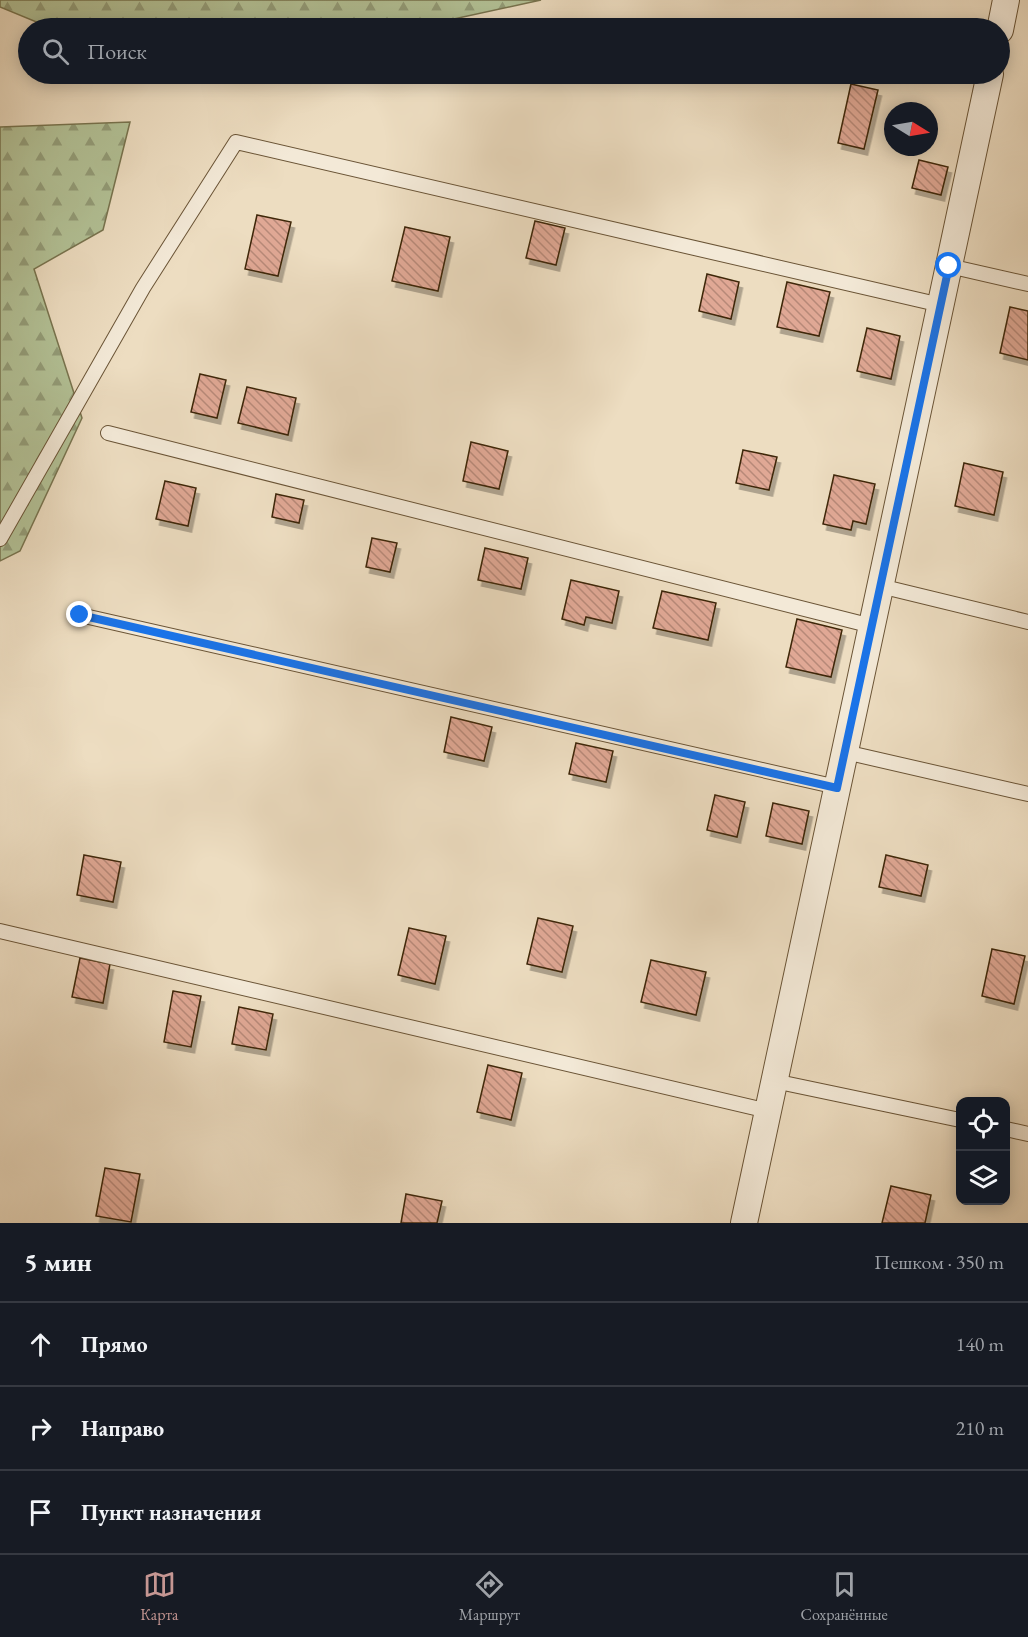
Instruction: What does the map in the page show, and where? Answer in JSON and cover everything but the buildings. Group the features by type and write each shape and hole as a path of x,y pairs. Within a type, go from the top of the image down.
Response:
{"street":[{"path":"1002,18 1006,0"},
{"path":"744,1223 988,84"}],"lane":[{"path":"0,539 143,288 236,142 941,305"},
{"path":"949,266 1028,284"},
{"path":"108,433 872,626"},
{"path":"880,586 1028,622"},
{"path":"80,615 837,788"},
{"path":"845,753 1028,794"},
{"path":"0,931 768,1111"},
{"path":"774,1081 956,1119"},
{"path":"1010,1130 1028,1134"}],"green space":[{"path":"0,0 541,0 458,18 27,18 0,7"},
{"path":"130,122 103,230 34,269 82,418 20,551 0,561 0,127"}],"route":[{"path":"80,615 837,788 949,266"}]}
